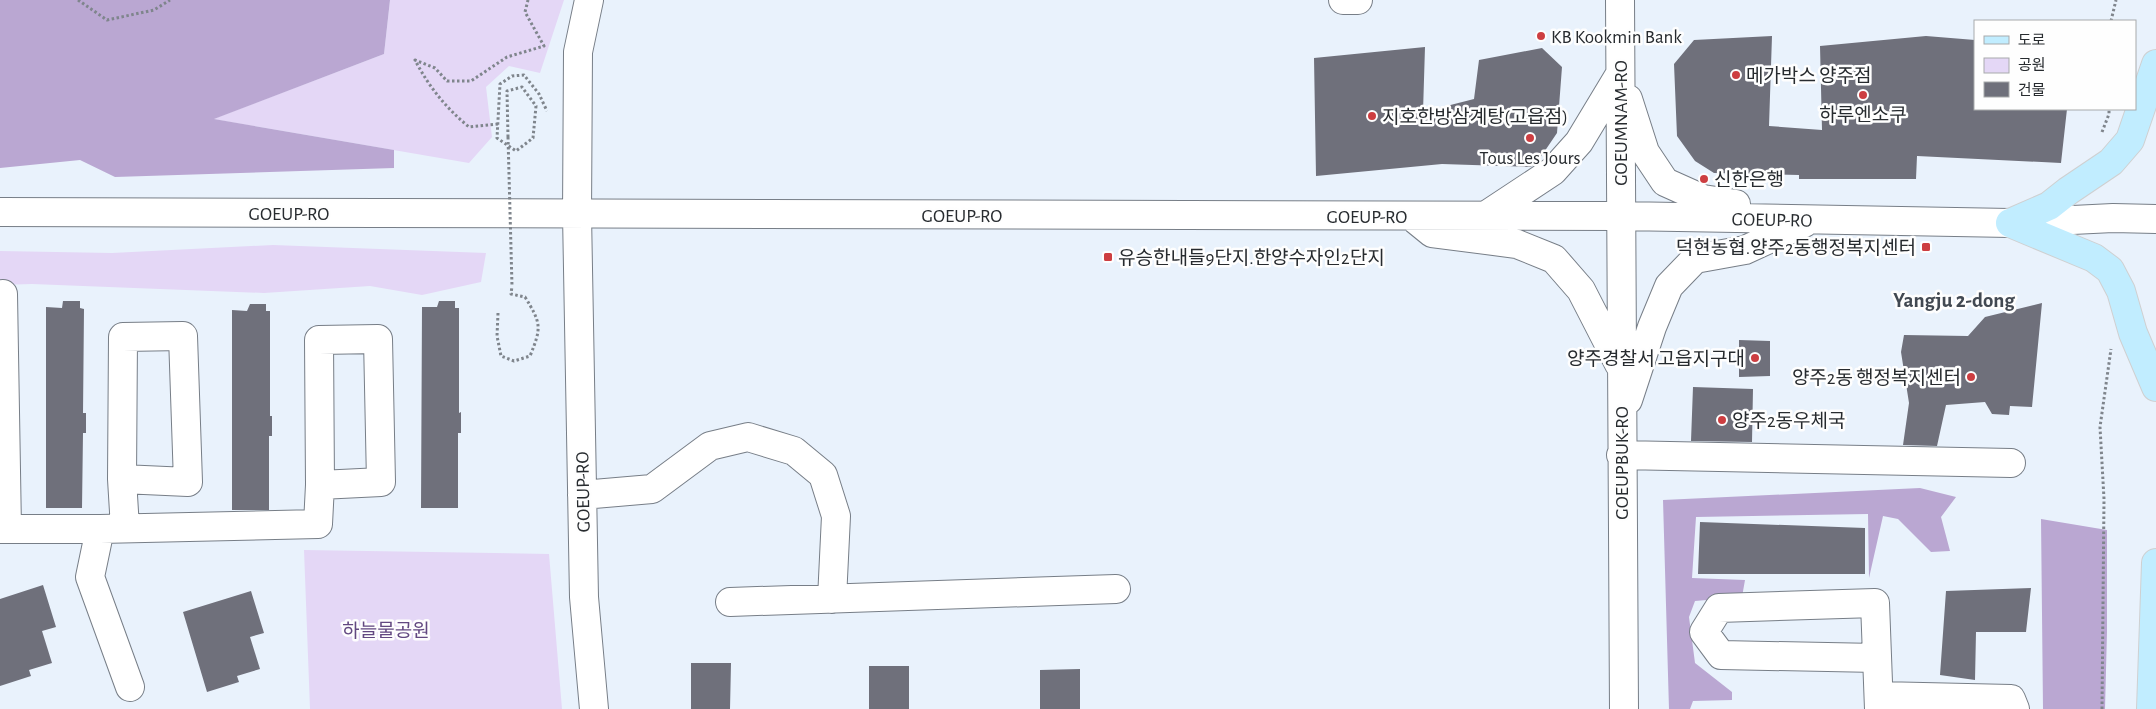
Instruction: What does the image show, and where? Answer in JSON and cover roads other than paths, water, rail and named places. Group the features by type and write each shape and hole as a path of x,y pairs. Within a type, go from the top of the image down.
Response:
{"main road":[{"path":"2010,223 2049,206 2111,162 2130,140 2156,64"},
{"path":"2010,223 2094,258 2110,270 2121,292 2133,333 2156,387"},
{"path":"2151,709 2156,563"}],"street":[{"name":"GOEUP-RO","path":"589,0 578,52 577,214 584,597 594,709"},
{"path":"1343,0 1358,0"},
{"name":"GOEUMNAM-RO","path":"1620,0 1620,216"},
{"path":"1484,216 1553,171 1579,142 1620,74"},
{"path":"1620,74 1645,152 1665,182 1703,199 1839,220"},
{"name":"GOEUP-RO","path":"0,212 1620,216 2010,223 2113,218 2156,219"},
{"path":"1411,216 1432,233 1517,244 1554,259 1581,290 1620,367"},
{"name":"GOEUPBUK-RO","path":"1620,216 1624,709"},
{"path":"1621,420 1652,327 1669,286 1695,259 1745,250 1811,219"},
{"path":"3,294 3,529 112,529 318,524 320,485 319,340 378,339 380,482 320,485"},
{"path":"122,479 188,482 183,336 123,337 122,479 112,529 90,577 130,687"},
{"path":"582,495 652,489 710,446 748,437 794,451 823,476 836,516 832,599"},
{"path":"1621,455 2010,463"},
{"path":"730,602 1116,589"},
{"path":"1877,658 1721,655 1704,632 1719,608 1874,603 1877,658 1879,702 2011,699 2015,709"}],"place":[{"name":"KB Kookmin Bank","path":"1541,36"},
{"name":"메가박스 양주점","path":"1736,75"},
{"name":"하루엔소쿠","path":"1863,95"},
{"name":"지호한방삼계탕(고읍점)","path":"1372,116"},
{"name":"Tous Les Jours","path":"1530,138"},
{"name":"신한은행","path":"1704,179"},
{"name":"덕현농협.양주2동행정복지센터","path":"1926,247"},
{"name":"유승한내들9단지.한양수자인2단지","path":"1108,257"},
{"name":"양주경찰서 고읍지구대","path":"1755,358"},
{"name":"양주2동 행정복지센터","path":"1971,377"},
{"name":"양주2동우체국","path":"1722,420"}],"district":[{"name":"Yangju 2-dong","path":"1954,300"}],"park label":[{"name":"하늘물공원","path":"386,630"}]}
